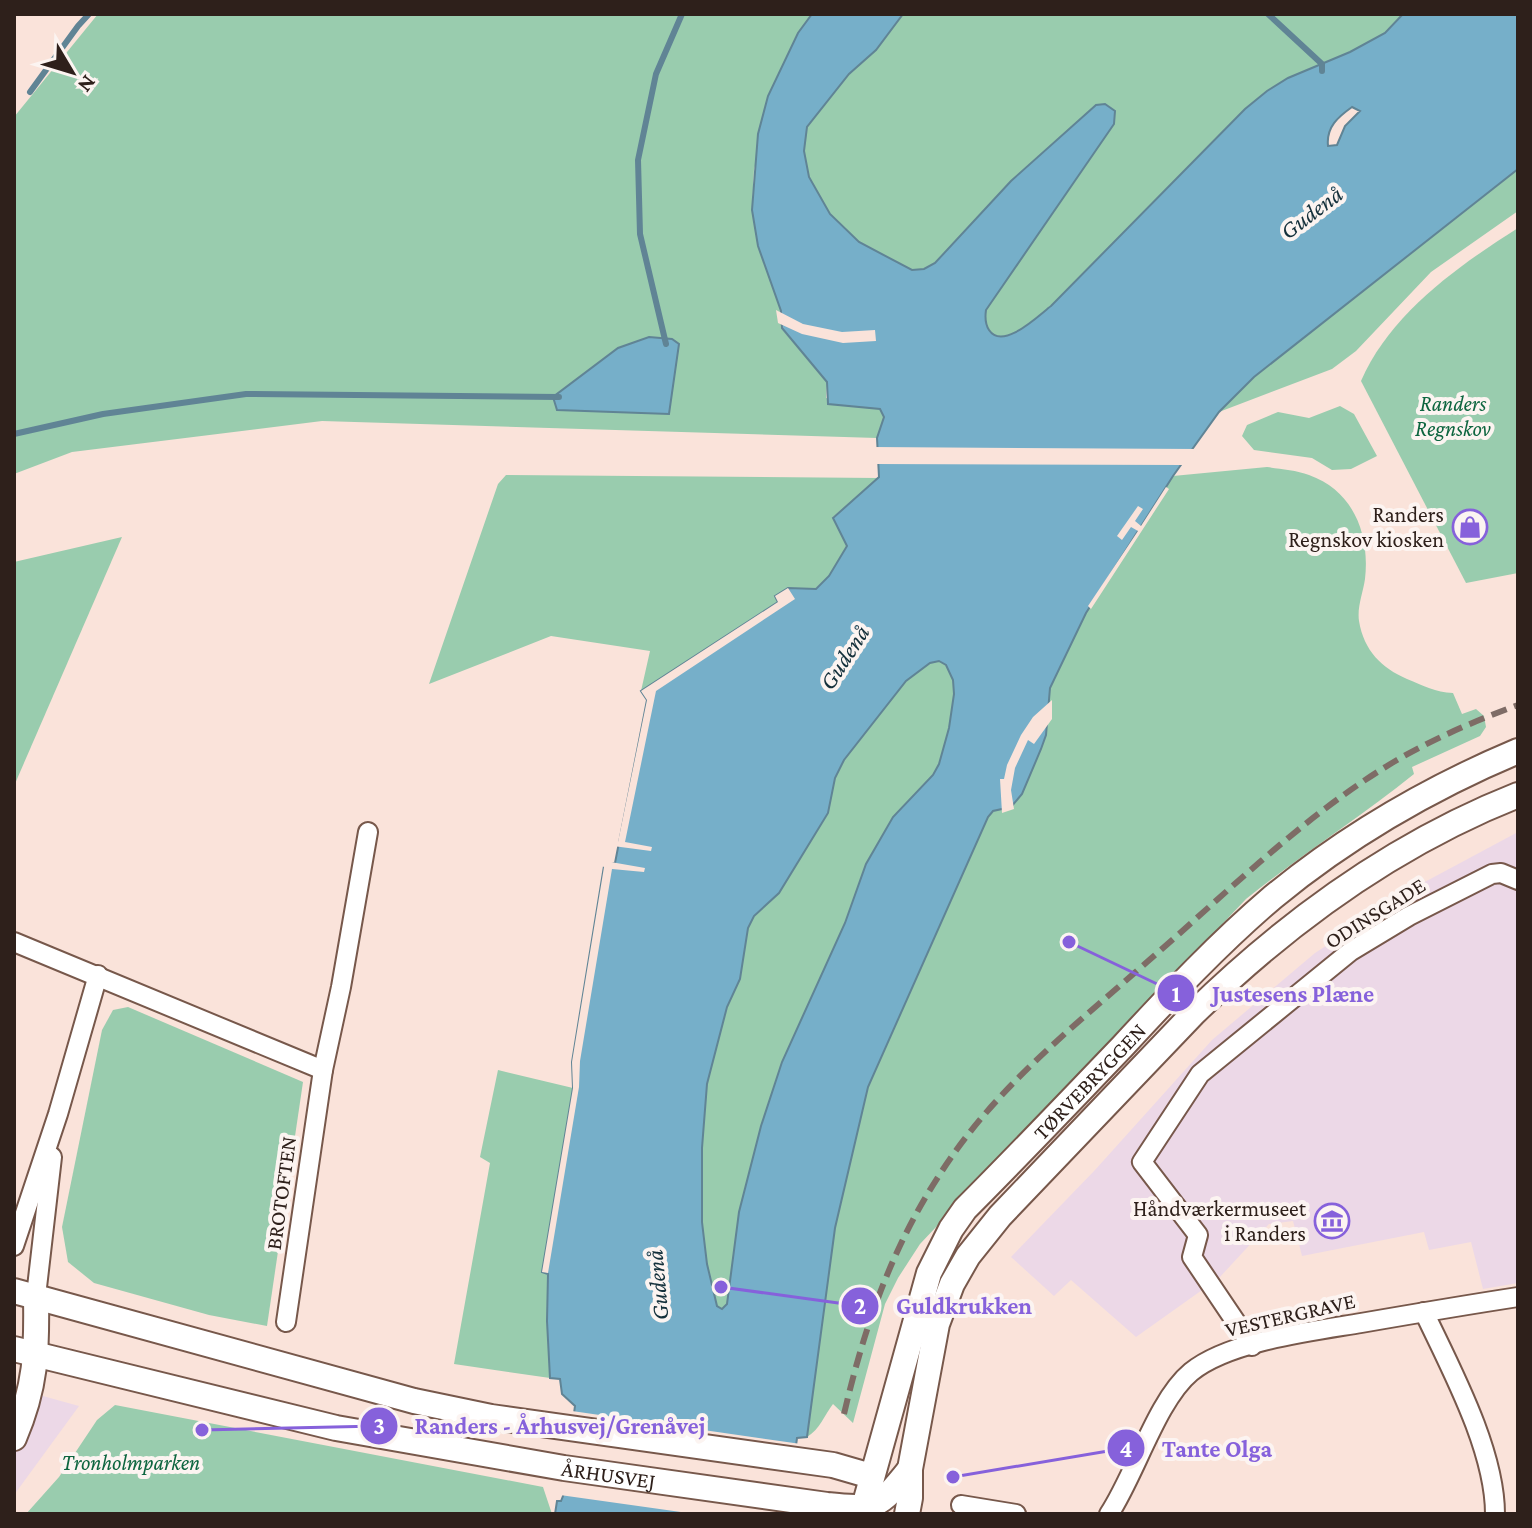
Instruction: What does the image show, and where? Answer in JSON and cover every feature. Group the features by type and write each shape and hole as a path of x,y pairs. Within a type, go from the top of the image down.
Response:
{"main road":[{"name":"TØRVEBRYGGEN","path":"873,1502 929,1273 965,1209 1194,971 1275,896 1323,859 1403,808 1518,751"},
{"name":"TØRVEBRYGGEN","path":"907,1514 910,1469 937,1324 952,1284 968,1256 1000,1216 1225,982 1296,921 1363,874 1424,839 1518,795"},
{"name":"ÅRHUSVEJ","path":"25,1294 414,1401 491,1417 833,1465 873,1502"},
{"path":"14,1438 27,1408 25,1294"},
{"name":"ÅRHUSVEJ","path":"25,1352 336,1428 564,1468 793,1500 873,1502"},
{"path":"873,1502 910,1469"}],"street":[{"name":"BROTOFTEN","path":"286,1322 323,1070 368,832"},
{"name":"ODINSGADE","path":"1252,1346 1192,1257 1198,1235 1142,1162 1200,1074 1351,951 1409,916 1492,874 1501,873 1518,880"},
{"path":"14,942 323,1070"},
{"path":"14,1246 58,1114 98,975"},
{"path":"25,1294 58,1114"},
{"name":"VESTERGRAVE","path":"1109,1514 1170,1398 1191,1372 1222,1354 1292,1335 1518,1297"},
{"path":"1424,1312 1459,1386 1486,1460 1495,1509"},
{"path":"961,1505 1016,1514"}],"shaded area":[{"path":"1518,832 1518,1283 1483,1289 1471,1242 1429,1250 1424,1232 1302,1256 1293,1221 1269,1224 1219,1278 1136,1337 1071,1280 1054,1296 1011,1257 1095,1170 1212,1040 1315,953 1421,884"},
{"path":"14,1388 79,1406 14,1495"}],"green space":[{"path":"98,14 812,14 798,33 754,169 752,210 758,246 781,311 782,329 827,382 826,398 880,409 884,417 877,438 322,421 72,452 14,474 14,117","holes":["679,344 669,414 558,410 554,397 618,348"]},
{"path":"903,14 1403,14 1385,33 1350,52 1288,78 1267,91 1245,109 1051,306 1021,329 1003,336 989,330 986,310 1091,158 1115,111 1105,104 1096,105 1011,181 935,263 924,269 912,270 859,242 830,214 809,177 804,151 807,127 849,74 876,50"},
{"path":"1518,169 1518,211 1431,272 1356,351 1332,369 1219,412 1254,377"},
{"name":"Randers Regnskov","path":"1518,228 1518,573 1466,583 1361,381 1389,334 1408,313 1450,275"},
{"path":"1340,406 1354,414 1377,456 1351,469 1332,470 1312,458 1254,450 1242,436 1247,425 1278,412 1309,418"},
{"path":"1267,467 1304,473 1325,482 1348,503 1356,516 1365,546 1366,563 1359,621 1370,650 1390,670 1407,679 1453,693 1462,714 1476,709 1484,716 1486,727 1480,736 1412,767 1414,774 1246,899 920,1244 885,1304 853,1423 833,1404 819,1426 807,1437 835,1228 868,1087 988,817 1022,794 1046,735 1050,688 1086,613 1173,476"},
{"path":"506,475 879,478 833,517 847,546 829,576 815,589 788,588 779,601 641,691 650,651 551,636 429,684 498,484"},
{"path":"122,537 14,786 14,562"},
{"path":"939,661 946,665 953,680 954,694 939,764 933,775 893,817 866,864 845,923 782,1062 761,1126 739,1212 727,1305 721,1309 717,1306 707,1264 702,1222 702,1148 707,1084 727,1007 740,979 748,928 754,916 779,893 828,813 835,778 843,760 906,681 930,663"},
{"path":"128,1007 303,1082 267,1326 209,1315 94,1283 68,1262 62,1227 102,1030 113,1010"},
{"path":"498,1070 573,1088 542,1271 548,1273 550,1378 454,1364 490,1163 480,1157"},
{"name":"Tronholmparken","path":"115,1405 543,1487 552,1514 26,1514 59,1477 97,1420"}],"water":[{"name":"Gudenå","path":"812,14 903,14 876,50 849,74 807,127 804,151 809,177 830,214 859,242 912,270 924,269 935,263 1011,181 1096,105 1105,104 1115,111 1114,124 986,310 987,325 995,335 1012,334 1051,306 1245,109 1267,91 1288,78 1350,52 1385,33 1403,14 1518,14 1518,169 1254,377 1219,412 1173,476 1086,613 1050,688 1046,735 1022,794 1011,807 993,811 988,817 868,1087 835,1228 807,1437 797,1438 787,1514 555,1514 557,1501 561,1501 563,1496 575,1406 562,1394 560,1379 550,1378 548,1274 542,1272 573,1088 572,1062 604,866 615,863 647,700 641,691 778,602 775,596 788,588 816,589 829,576 847,546 833,518 879,477 877,438 884,417 880,409 828,404 827,382 782,328 781,311 758,246 752,210 758,134 768,96 798,33","holes":["1352,107 1360,111 1345,126 1337,145 1328,146 1331,128","939,661 946,665 953,680 954,694 939,764 933,775 893,817 866,864 845,923 782,1062 761,1126 739,1212 727,1304 722,1309 717,1306 707,1264 702,1222 702,1148 707,1084 727,1007 740,979 748,928 754,916 779,893 828,813 835,778 844,760 906,681 930,663"]},
{"path":"649,337 672,339 679,344 669,414 557,410 553,397 618,348"}],"pier":[{"path":"776,310 803,324 842,332 875,330 876,341 843,343 802,334 778,323"},
{"path":"873,447 1198,449 1186,465 874,464"},
{"path":"1166,487 1169,489 1091,609 1088,606 1138,531 1131,527 1122,540 1117,536 1138,506 1143,509 1135,521 1141,526"},
{"path":"788,588 795,599 656,691 625,842 652,847 651,851 613,846 614,842 618,842 647,700 641,691 778,602 775,596"},
{"path":"1052,700 1052,719 1034,744 1028,740 1015,768 1011,790 1014,809 1002,813 1000,779 1004,779 1021,735 1033,717"},
{"path":"605,861 645,868 644,872 612,869 548,1273 542,1272 573,1088 572,1062 604,867 600,865"},
{"path":"572,1411 801,1444 791,1514 695,1514 560,1495"}],"waterway":[{"path":"30,92 89,14"},
{"path":"666,344 640,234 638,160 656,74 682,14"},
{"path":"1268,14 1322,64 1322,71"},
{"path":"14,434 103,414 246,394 559,397"}],"railway":[{"path":"844,1414 870,1320 907,1231 961,1143 1010,1087 1063,1035 1330,805 1411,752 1518,705"}],"place":[{"name":"Randers Regnskov kiosken","path":"1470,527"},
{"name":"Justesens Plæne","path":"1069,942"},
{"name":"Håndværkermuseet i Randers","path":"1332,1221"},
{"name":"Guldkrukken","path":"721,1287"},
{"name":"Randers - Århusvej/Grenåvej","path":"202,1430"},
{"name":"Tante Olga","path":"953,1477"}]}
